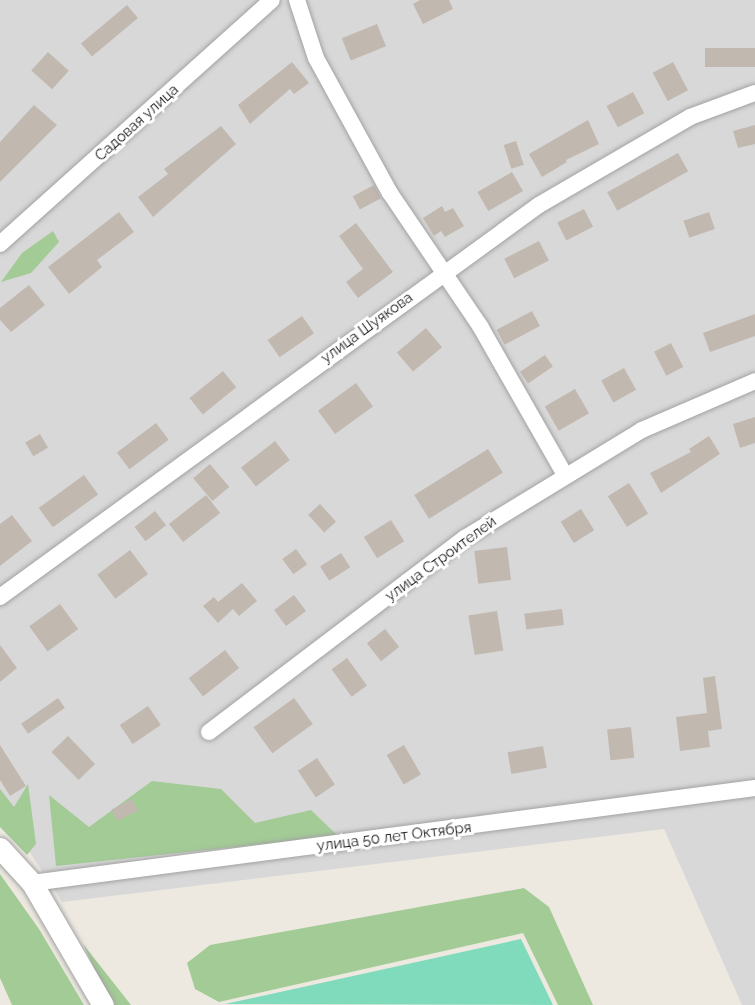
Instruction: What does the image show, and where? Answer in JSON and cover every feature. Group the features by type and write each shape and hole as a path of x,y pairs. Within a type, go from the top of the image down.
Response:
{"street":[{"name":"Садовая улица","path":"0,244 272,0"},
{"path":"297,0 316,58 390,193 480,326 565,476"},
{"name":"улица Шуякова","path":"0,597 442,272 539,205 690,117 755,93"},
{"name":"улица Строителей","path":"209,732 465,538 642,430 755,381"},
{"name":"улица 50 лет Октября","path":"32,883 755,788"},
{"path":"0,848 32,883 103,1005"}],"shaded area":[{"path":"0,0 755,0 755,1005 742,1005 664,829 62,902 27,848 0,826"}],"green space":[{"path":"53,231 59,242 31,273 1,282 22,253"},
{"path":"152,781 221,789 255,823 311,810 338,836 56,866 49,795 89,827"},
{"path":"28,784 36,844 27,855 0,827 0,789 14,807"},
{"path":"0,874 39,929 84,1005 12,1005 0,978"},
{"path":"524,888 549,907 593,1005 558,1005 523,933 219,1002 195,989 187,963 210,945"},
{"path":"521,939 553,1005 225,1004"},
{"path":"83,944 131,1005 111,1005"}],"building":[{"path":"420,0 449,0 453,9 423,24 413,4"},
{"path":"127,5 138,18 92,57 81,44"},
{"path":"377,24 386,46 351,60 342,38"},
{"path":"705,48 755,48 755,67 705,67"},
{"path":"48,52 69,71 52,89 31,71"},
{"path":"292,62 309,83 294,94 290,89 250,124 238,105"},
{"path":"673,62 688,90 668,101 653,73"},
{"path":"633,92 644,113 618,127 607,106"},
{"path":"34,105 57,125 0,182 0,142"},
{"path":"588,120 599,144 566,160 567,162 542,177 529,154"},
{"path":"755,125 755,144 738,148 733,131"},
{"path":"221,126 236,144 153,217 138,197 168,174 164,169"},
{"path":"516,141 524,165 511,169 504,145"},
{"path":"678,153 688,171 617,211 607,192"},
{"path":"512,172 523,191 488,211 477,192"},
{"path":"374,185 381,198 360,210 353,196"},
{"path":"442,206 445,212 453,208 464,226 445,237 441,231 434,236 423,218"},
{"path":"584,209 593,227 566,240 557,223"},
{"path":"119,212 134,232 97,260 102,267 69,294 48,267"},
{"path":"709,212 715,229 689,238 683,221"},
{"path":"356,223 393,272 358,298 346,282 363,269 339,236"},
{"path":"539,241 549,261 514,278 504,259"},
{"path":"29,285 45,305 11,332 0,320 0,308"},
{"path":"532,311 540,326 505,345 497,330"},
{"path":"755,314 755,336 710,352 703,333"},
{"path":"302,316 314,333 280,357 268,340"},
{"path":"426,328 442,347 413,372 397,352"},
{"path":"671,343 683,367 666,376 654,352"},
{"path":"545,355 553,367 528,383 520,372"},
{"path":"624,368 636,390 613,402 601,381"},
{"path":"223,371 236,387 203,414 190,398"},
{"path":"356,383 373,406 335,434 318,411"},
{"path":"575,389 589,413 559,431 545,406"},
{"path":"755,417 755,443 740,448 733,424"},
{"path":"156,423 169,440 130,469 117,452"},
{"path":"40,434 48,448 33,456 25,442"},
{"path":"709,436 720,454 661,493 650,473 691,452 689,449"},
{"path":"275,441 290,460 256,486 241,467"},
{"path":"488,449 503,473 429,519 414,495"},
{"path":"210,464 229,487 212,501 193,478"},
{"path":"84,475 98,494 53,527 39,508"},
{"path":"629,483 648,514 627,527 608,496"},
{"path":"206,495 220,513 183,542 169,524"},
{"path":"320,504 336,522 324,533 308,515"},
{"path":"581,509 594,530 574,543 561,522"},
{"path":"155,511 166,525 146,541 135,527"},
{"path":"12,515 32,541 0,566 0,524"},
{"path":"391,520 404,541 377,558 364,537"},
{"path":"507,547 511,580 478,584 474,551"},
{"path":"296,549 307,564 293,574 282,559"},
{"path":"130,550 148,574 115,599 97,575"},
{"path":"341,553 350,567 329,581 320,567"},
{"path":"242,583 257,601 239,616 233,609 218,623 203,606 214,597 218,602"},
{"path":"294,595 306,611 286,626 274,610"},
{"path":"60,604 78,629 47,651 29,626"},
{"path":"562,609 564,625 526,630 524,614"},
{"path":"497,611 503,651 475,655 468,616"},
{"path":"385,629 399,647 381,661 367,643"},
{"path":"0,645 17,668 0,682"},
{"path":"225,650 239,668 203,696 189,678"},
{"path":"347,658 367,686 352,697 332,669"},
{"path":"715,676 722,729 708,731 710,747 680,751 676,717 707,713 703,678"},
{"path":"58,698 65,708 28,734 21,724"},
{"path":"294,698 313,724 272,753 254,727"},
{"path":"148,706 161,725 133,744 120,725"},
{"path":"631,727 634,758 610,760 607,730"},
{"path":"68,736 95,764 79,780 51,752"},
{"path":"0,745 26,786 10,796 0,780"},
{"path":"404,745 421,774 404,784 387,755"},
{"path":"543,746 547,768 511,774 508,752"},
{"path":"317,758 335,785 316,797 298,771"},
{"path":"132,799 138,811 117,821 112,809"}]}
